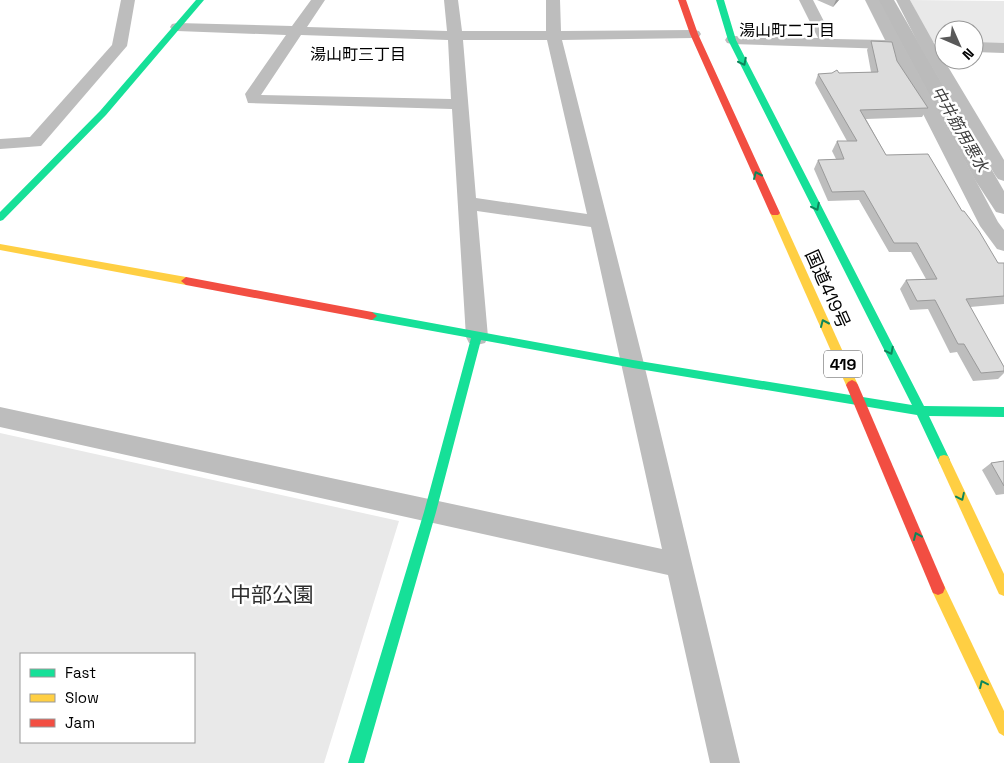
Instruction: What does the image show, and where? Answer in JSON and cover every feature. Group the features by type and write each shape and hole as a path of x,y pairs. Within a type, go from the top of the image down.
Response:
{"main road":[{"path":"0,218 104,114 200,0"},
{"name":"国道419号","path":"682,0 694,34 859,400 937,585 1004,728"},
{"name":"国道419号","path":"720,0 732,40 921,411 1004,589"},
{"path":"0,247 477,337 633,364 921,411 1004,412"},
{"path":"356,763 430,512 477,337"}],"street":[{"path":"0,144 35,142 119,46 128,0"},
{"path":"318,0 252,94 254,100 459,104"},
{"path":"451,0 477,337"},
{"path":"553,0 554,36 633,364 725,763"},
{"path":"806,0 828,44"},
{"path":"872,0 990,226 1004,244"},
{"path":"903,0 927,45 1004,175"},
{"path":"177,28 455,36 694,34"},
{"path":"732,40 896,45"},
{"path":"927,45 934,45"},
{"path":"984,47 1004,48"},
{"path":"468,203 599,222"},
{"path":"0,418 679,565"}],"green space":[{"path":"910,0 1004,1 1004,44 984,43 984,20 934,20 934,42 932,42"},
{"name":"中部公園","path":"0,433 399,521 324,763 0,763"}],"building":[{"path":"871,41 892,42 897,61 928,108 860,110 886,155 928,154 962,211 964,211 979,231 998,263 1004,263 1004,296 966,299 1004,367 1004,371 981,373 964,344 958,344 935,300 917,301 906,280 937,279 917,243 894,243 864,191 832,192 818,160 844,159 837,141 857,141 818,74 832,73 837,70 839,73 878,72"},
{"path":"1004,461 1004,486 991,463"}],"waterway":[{"name":"中井筋用悪水","path":"886,0 986,180 1004,207"}],"traffic: fast":[{"path":"0,218 103,113 200,0"},
{"path":"720,0 732,40 921,411 944,460"},
{"path":"372,316 633,364 921,411 1004,412"},
{"path":"356,763 430,512 477,337"}],"traffic: slow":[{"path":"775,213 852,385"},
{"path":"0,247 186,281"},
{"path":"944,460 1004,589"},
{"path":"938,588 1004,728"}],"traffic: jam":[{"path":"682,0 694,34 775,213"},
{"path":"186,281 372,316"},
{"path":"852,385 938,588"}],"district":[{"name":"湯山町二丁目","path":"787,30"},
{"name":"湯山町三丁目","path":"358,54"}]}
